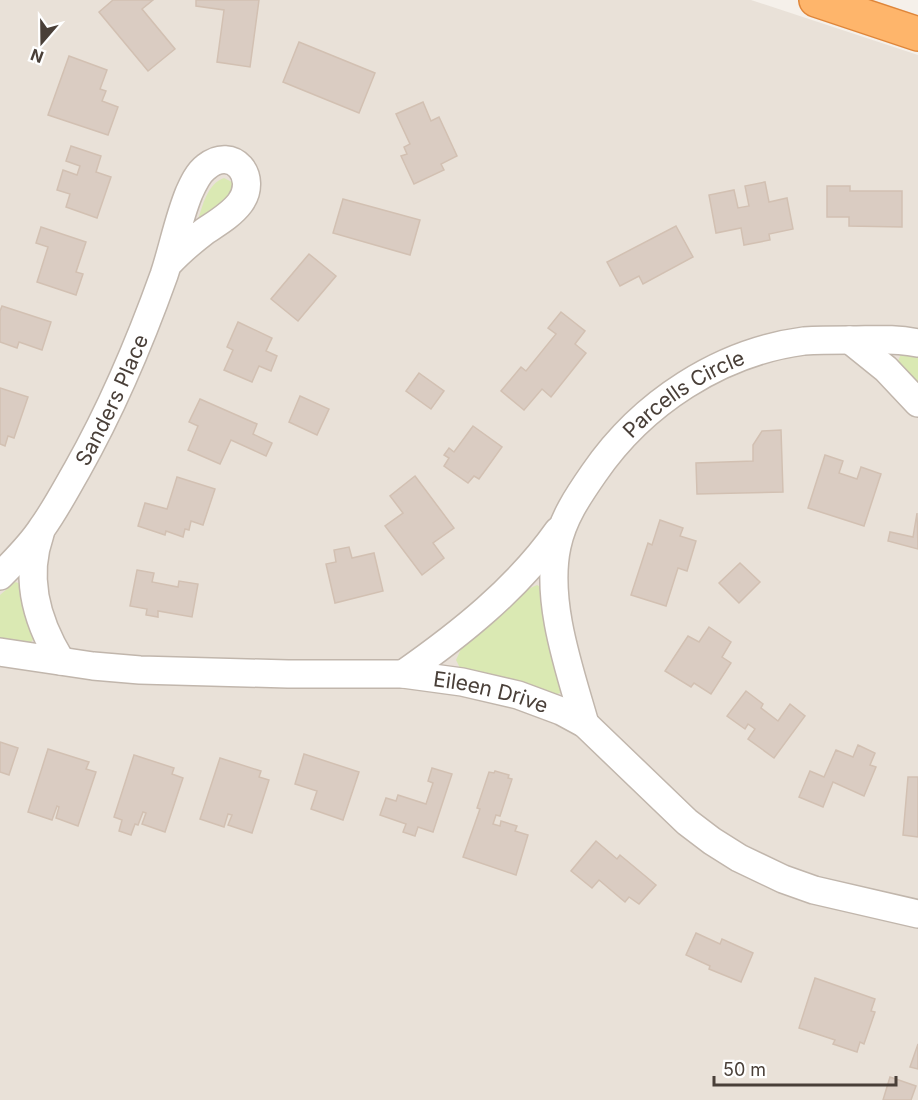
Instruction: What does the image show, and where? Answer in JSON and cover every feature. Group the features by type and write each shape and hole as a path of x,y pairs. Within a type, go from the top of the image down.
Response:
{"highway":[{"path":"816,0 918,34"}],"street":[{"name":"Sanders Place","path":"0,576 42,529 86,454 142,335 168,264"},
{"name":"Parcells Circle","path":"403,674 444,644 533,564 564,521 591,477 620,439 656,406 686,384 728,363 775,347 819,340 896,340 918,343"},
{"path":"850,340 886,369 918,403"},
{"name":"Parcells Circle","path":"564,521 555,563 555,592 571,675 585,724"},
{"name":"Sanders Place","path":"42,529 33,560 33,589 43,627 61,661"},
{"name":"Eileen Drive","path":"0,652 140,670 203,673 403,674 462,682 518,695 561,711 585,724 687,822 725,850 768,872 814,890 918,914"}],"shaded area":[{"path":"0,0 751,0 918,55 918,1100 0,1100"}],"green space":[{"path":"224,178 232,182 230,195 221,205 198,221 210,190"},
{"path":"918,353 918,386 898,361 901,354"},
{"path":"15,582 22,584 35,638 30,643 0,639 0,595"},
{"path":"537,585 542,588 565,690 556,695 460,668 456,660 461,649 528,589"}],"building":[{"path":"113,0 153,0 142,9 175,49 148,71 99,12"},
{"path":"196,0 259,0 250,67 217,62 224,10 196,6"},
{"path":"299,42 375,73 359,113 283,82"},
{"path":"69,56 107,70 100,89 106,91 102,101 118,107 108,135 48,115"},
{"path":"423,102 431,121 439,117 457,156 441,164 444,170 414,184 401,156 407,154 404,147 410,144 396,114"},
{"path":"71,146 101,156 96,172 111,177 97,218 66,207 70,194 57,190 63,170 77,175 80,166 66,161"},
{"path":"765,182 769,202 787,198 793,229 769,234 770,240 744,245 741,228 716,233 709,195 734,190 738,208 749,206 745,186"},
{"path":"827,186 850,186 850,191 902,191 902,227 849,226 849,217 827,217"},
{"path":"343,199 420,220 410,255 333,233"},
{"path":"676,226 693,257 643,284 639,276 620,286 607,262"},
{"path":"41,227 86,242 76,272 83,274 76,295 37,282 48,247 36,243"},
{"path":"309,254 336,276 298,321 271,299"},
{"path":"2,306 51,322 42,350 19,342 17,348 0,342"},
{"path":"561,312 585,331 575,344 586,353 551,397 542,389 524,410 501,391 521,367 526,371 556,334 548,328"},
{"path":"238,322 272,338 266,351 277,356 271,371 259,366 252,382 224,370 233,350 227,347"},
{"path":"419,373 444,391 431,409 406,391"},
{"path":"0,388 28,397 14,438 8,436 5,446 0,444"},
{"path":"300,396 329,409 317,435 289,422"},
{"path":"200,399 257,424 253,434 272,443 266,456 231,440 220,464 188,450 198,426 189,422"},
{"path":"473,426 502,447 479,479 474,476 468,483 444,466 449,458 444,455 449,448 454,452"},
{"path":"781,430 783,492 697,494 696,463 753,461 753,445 762,431"},
{"path":"825,455 843,461 839,473 857,479 861,467 881,474 864,526 808,508"},
{"path":"415,476 454,528 433,543 444,558 422,575 385,526 403,513 390,496"},
{"path":"177,477 215,489 203,525 191,521 189,530 185,529 183,537 166,531 165,535 138,526 145,503 167,509"},
{"path":"917,513 918,549 888,541 890,532 913,537"},
{"path":"660,520 683,528 680,536 696,541 687,571 678,568 666,606 631,595 648,543 652,545"},
{"path":"349,547 352,558 374,553 383,591 335,603 326,564 336,562 334,550"},
{"path":"740,563 760,582 739,603 719,583"},
{"path":"137,570 154,573 152,582 178,587 179,581 198,584 192,617 158,611 158,617 146,615 147,609 130,606"},
{"path":"709,627 731,642 722,657 731,663 711,694 694,683 691,687 665,671 688,636 699,642"},
{"path":"746,691 763,704 761,708 778,721 790,704 805,716 774,758 748,739 755,729 748,724 745,729 727,716"},
{"path":"0,742 18,748 9,775 0,772"},
{"path":"858,745 875,753 870,765 876,767 864,796 833,782 823,807 799,797 810,771 824,777 836,750 853,757"},
{"path":"48,749 89,762 86,769 96,772 78,826 56,818 59,807 57,806 52,820 28,812"},
{"path":"304,754 359,772 343,820 311,809 317,791 295,784"},
{"path":"134,755 174,768 172,774 183,778 165,832 142,824 146,813 143,812 131,835 119,831 122,820 114,817"},
{"path":"220,758 261,771 259,777 269,780 252,833 228,825 232,815 228,814 224,827 200,819"},
{"path":"432,768 452,774 433,832 418,827 415,836 403,832 406,824 380,815 386,798 396,801 398,795 426,804 433,783 428,781"},
{"path":"495,771 509,775 508,778 512,779 500,816 496,815 493,824 500,826 501,821 517,826 515,831 528,835 516,875 463,857 480,809 477,808 489,772 494,773"},
{"path":"908,777 918,777 918,837 903,835"},
{"path":"596,841 617,859 620,855 656,885 639,904 629,897 625,902 599,880 592,888 571,871"},
{"path":"696,933 720,944 722,939 753,953 741,982 709,969 710,966 686,955"},
{"path":"815,978 875,999 871,1011 875,1012 864,1044 860,1042 857,1052 833,1044 835,1040 799,1028"},
{"path":"918,1044 918,1069 910,1067"},
{"path":"890,1077 916,1086 911,1100 883,1100"}]}
